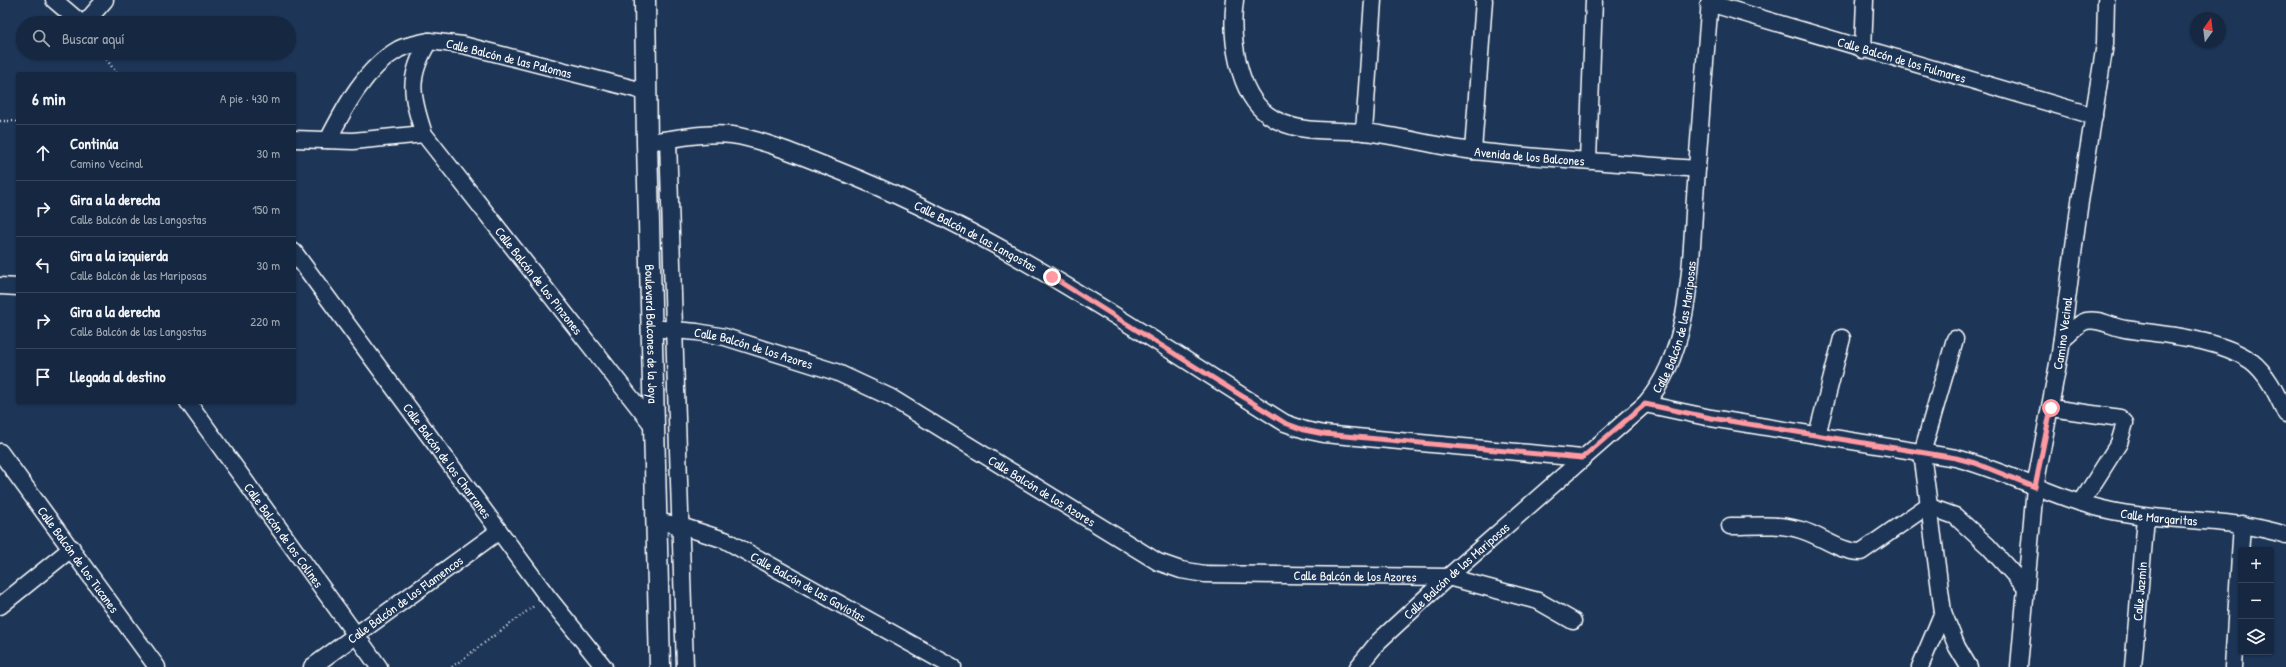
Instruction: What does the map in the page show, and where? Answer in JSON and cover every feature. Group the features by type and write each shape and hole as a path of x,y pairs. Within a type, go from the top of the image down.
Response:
{"street":[{"path":"54,0 73,16"},
{"path":"91,16 105,0"},
{"name":"Boulevard Balcones de la Joya","path":"646,0 647,142 660,667"},
{"name":"Avenida de los Balcones","path":"1235,0 1234,38 1239,64 1253,100 1267,114 1295,127 1320,131 1364,132 1473,151 1697,169"},
{"path":"1364,132 1373,0"},
{"path":"1473,151 1484,0"},
{"path":"1588,160 1594,0"},
{"path":"1862,50 1865,0"},
{"name":"Camino Vecinal","path":"2019,667 2035,487 2051,408 2062,339 2105,44 2106,0"},
{"name":"Calle Balcón de los Fulmares","path":"1710,2 1862,50 2094,116"},
{"name":"Calle Balcón de las Mariposas","path":"1358,667 1379,641 1582,458 1645,404 1659,389 1668,370 1685,309 1710,2"},
{"path":"328,140 343,110 364,80 384,59 401,48 429,41"},
{"name":"Calle Balcón de las Palomas","path":"424,134 416,110 412,88 420,55 429,41 463,45 646,92"},
{"path":"296,139 353,141 424,134"},
{"name":"Calle Balcón de los Pinzones","path":"424,134 654,427"},
{"name":"Calle Balcón de las Langostas","path":"647,142 705,134 733,136 823,165 894,193 1052,277 1285,423 1304,430 1332,435 1582,458"},
{"name":"Boulevard Balcones de la Joya","path":"668,140 685,667"},
{"name":"Calle Balcón de los Charranes","path":"296,255 499,532 547,596 604,667"},
{"path":"0,286 16,287"},
{"path":"2062,339 2085,321 2095,320 2124,329 2156,332 2217,345 2251,361 2271,383 2286,414"},
{"name":"Calle Balcón de los Azores","path":"651,328 675,329 725,337 836,372 890,397 1158,562 1181,570 1205,574 1448,578 1538,601 1573,621"},
{"path":"1817,435 1842,338"},
{"path":"1955,339 1922,453 1942,612 1957,647 1969,667"},
{"name":"Calle Balcón de los Colines","path":"189,404 379,667"},
{"path":"1645,404 1711,418 1975,463 2035,487"},
{"path":"2051,408 2120,418 2126,423 2119,443 2081,502"},
{"name":"Calle Balcón de los Tucanes","path":"0,452 158,667"},
{"name":"Calle Margaritas","path":"2035,487 2111,511 2146,517 2242,524 2286,535"},
{"path":"1730,526 1786,526 1823,538 1843,550 1861,552 1928,506"},
{"path":"1928,506 1955,516 1988,546 2026,588"},
{"name":"Calle Jazmín","path":"2134,667 2146,517"},
{"name":"Calle Balcón de las Gaviotas","path":"656,521 681,526 725,540 954,667"},
{"path":"2233,667 2242,524"},
{"name":"Calle Balcón de los Flamencos","path":"312,667 355,634 499,532"},
{"path":"0,606 72,548"},
{"path":"1920,667 1942,612"}],"path":[{"path":"107,60 116,72"},
{"path":"0,121 16,121"},
{"path":"452,667 547,596"}],"route":[{"path":"1052,277 1285,423 1304,430 1324,434 1582,458 1645,404 1711,418 1956,458 1975,463 2035,487 2051,408"}]}
